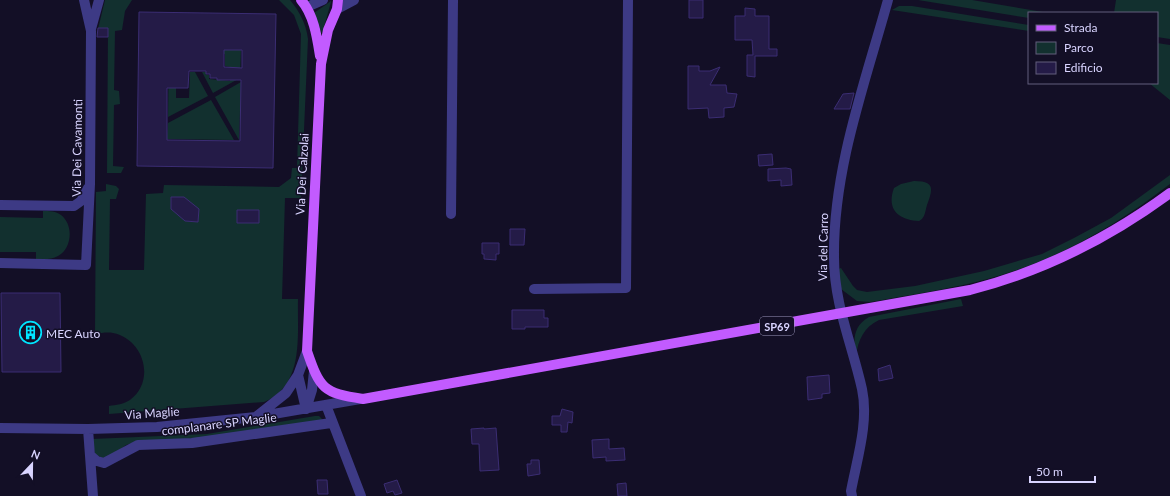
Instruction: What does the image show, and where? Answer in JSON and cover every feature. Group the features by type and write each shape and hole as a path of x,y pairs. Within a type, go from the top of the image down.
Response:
{"main road":[{"path":"304,3 317,36 321,64"},
{"name":"Via Dei Calzolai","path":"307,351 321,64 328,30 337,5"},
{"name":"SP69","path":"363,399 840,315 970,290 1031,272 1085,247 1124,225 1170,193"},
{"path":"307,351 321,385 338,395 363,399"}],"street":[{"path":"84,0 90,31"},
{"path":"90,31 99,0"},
{"path":"304,3 323,0"},
{"path":"337,5 354,0"},
{"path":"451,214 453,0"},
{"path":"534,288 626,288 628,0"},
{"name":"Via del Carro","path":"852,496 863,428 862,390 840,315 835,284 834,256 838,199 849,143 888,0"},
{"name":"Via Dei Cavamonti","path":"0,263 86,265 90,184 90,31"},
{"path":"0,205 74,206 81,202 90,184"},
{"path":"256,417 286,393 298,375 307,351"},
{"path":"306,409 312,390 314,371"},
{"path":"298,375 306,409"},
{"name":"SP69","path":"306,409 363,399"},
{"path":"326,405 331,423 361,496"},
{"name":"Via Maglie","path":"0,428 157,428 256,417 306,409"},
{"name":"complanare SP Maglie","path":"91,456 97,461 104,463 138,445 192,443 331,423"},
{"path":"88,429 93,496"}],"green space":[{"path":"105,0 132,0 125,11 122,30 115,31 114,90 119,91 120,104 114,105 113,166 124,167 121,173 107,173 108,29 98,29"},
{"path":"279,0 290,0 294,5 304,23 308,39 301,198 285,198 282,299 298,299 298,343 293,371 286,384 277,394 264,402 109,414 109,406 128,401 138,392 143,382 144,372 143,362 139,352 132,343 124,337 113,333 95,334 96,192 106,191 106,184 116,186 119,189 116,199 110,199 109,270 144,270 146,194 163,193 164,185 279,187 291,178 292,168 297,168 301,34 294,15"},
{"path":"918,0 972,0 1043,12 1028,12 1028,18"},
{"path":"1116,0 1170,0 1170,39 1158,37 1158,12 1114,12"},
{"path":"331,2 322,34 314,13"},
{"path":"899,6 912,6 1028,25 1028,31 892,10"},
{"path":"1158,43 1170,45 1170,100 1150,84 1158,84"},
{"path":"169,50 176,56 176,98 189,98 190,72 195,72 208,96 168,117"},
{"path":"215,50 241,50 240,78 213,93 202,72 206,72 206,75 209,75 209,79 230,81 230,67 225,66 225,54 216,54"},
{"path":"241,82 239,140 215,97"},
{"path":"211,100 234,140 167,139 168,123"},
{"path":"1170,175 1170,184 1107,227 1063,251 1015,270 991,278 930,292 870,302 857,301 841,289 838,269 841,268 857,290 867,292 915,286 984,271 1042,254 1111,218"},
{"path":"914,181 926,182 931,187 924,214 919,221 906,219 900,216 893,208 892,202 894,188 901,184"},
{"path":"43,211 61,215 68,225 70,237 69,243 63,253 53,258 36,259 36,252 0,252 0,217 43,218"},
{"path":"961,299 963,306 879,320 869,326 860,339 856,356 855,334 860,325 869,317"},
{"path":"319,416 323,420 202,438 135,442 126,445 106,460 95,454 92,439 207,434"}],"building":[{"path":"689,0 703,0 703,18 689,18"},
{"path":"745,8 755,9 755,16 769,16 769,49 777,49 777,56 755,56 755,77 747,76 747,55 753,55 752,40 735,40 735,16 745,16"},
{"path":"139,12 276,14 273,168 137,166","holes":["224,50 242,50 242,68 224,67","189,71 206,71 206,74 210,74 210,78 217,78 217,80 241,80 240,141 167,140 167,88 188,88"]},
{"path":"98,28 108,28 108,37 97,37"},
{"path":"688,66 699,66 699,71 710,71 720,67 710,85 726,85 727,93 737,94 734,107 724,108 724,117 709,118 708,108 688,109"},
{"path":"854,93 850,109 834,109 843,94"},
{"path":"772,154 773,165 759,166 758,155"},
{"path":"768,169 791,169 792,185 781,186 781,180 768,181"},
{"path":"171,197 184,197 199,209 198,222 185,221 171,209"},
{"path":"237,210 259,210 259,223 237,223"},
{"path":"510,229 525,229 524,245 510,245"},
{"path":"482,243 499,243 499,254 496,254 496,260 484,259 484,254 482,254"},
{"name":"MEC Auto","path":"1,293 60,293 61,372 2,372"},
{"path":"512,310 544,310 544,318 548,318 548,327 525,327 525,329 512,329"},
{"path":"890,365 893,378 879,381 878,369"},
{"path":"829,375 830,393 822,394 822,398 808,400 807,377"},
{"path":"562,409 573,412 572,423 568,422 567,432 561,432 561,425 552,425 552,416 560,416"},
{"path":"496,428 499,470 480,471 479,444 472,444 471,429"},
{"path":"609,439 609,449 624,448 625,460 606,461 606,457 593,458 592,440"},
{"path":"531,460 539,460 540,474 528,476 527,464 531,464"},
{"path":"317,480 327,480 328,494 318,494"},
{"path":"397,480 402,493 395,495 393,491 387,493 384,484"},
{"path":"626,483 627,496 618,496 617,484"}],"place":[{"name":"MEC Auto","path":"31,333"}]}
